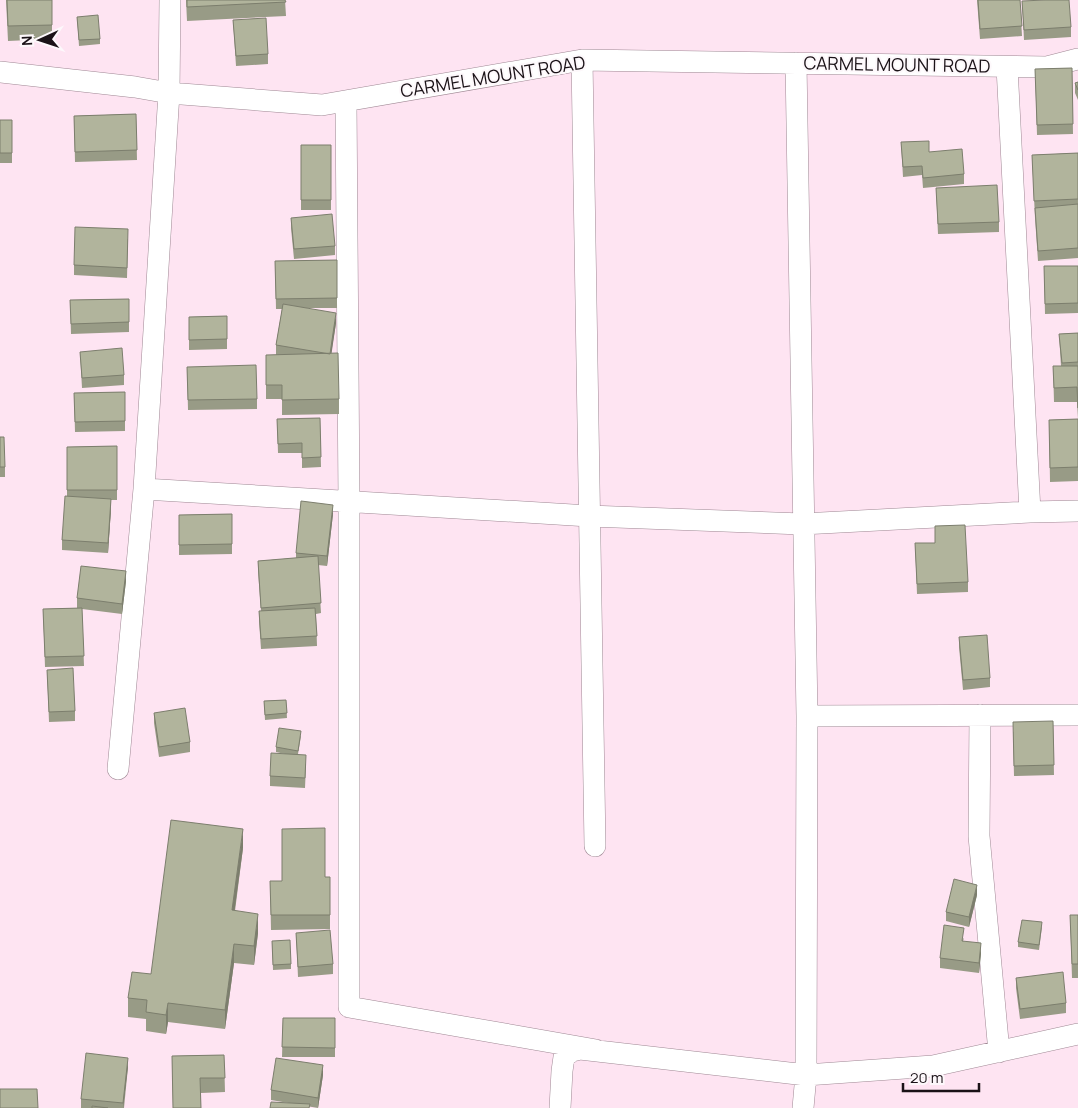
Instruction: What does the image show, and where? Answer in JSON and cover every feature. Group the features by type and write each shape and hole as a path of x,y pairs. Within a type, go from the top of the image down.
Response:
{"street":[{"path":"118,769 144,489 169,94 170,0"},
{"name":"CARMEL MOUNT ROAD","path":"0,72 136,87 169,94 322,105 582,60 1047,67 1078,59"},
{"path":"582,60 595,846"},
{"path":"796,64 806,716 806,1075 803,1108"},
{"path":"1007,67 1030,512"},
{"path":"346,101 350,502 349,1008 596,1050 806,1075 933,1066 1078,1034"},
{"path":"144,489 589,516 802,524 1078,511"},
{"path":"980,715 979,836 999,1052"},
{"path":"806,716 1078,715"},
{"path":"560,1108 564,1057 572,1051 580,1049 596,1050"}],"building":[{"path":"7,0 52,0 52,25 8,26"},
{"path":"187,0 285,0 286,2 187,7"},
{"path":"978,0 1020,0 1022,26 980,29"},
{"path":"1069,0 1071,27 1024,30 1022,1"},
{"path":"98,15 100,39 79,40 77,17"},
{"path":"266,18 268,54 236,56 233,20"},
{"path":"1072,68 1073,124 1037,125 1035,69"},
{"path":"136,114 137,150 75,152 74,116"},
{"path":"0,120 12,120 12,153 0,153"},
{"path":"929,141 929,152 962,149 964,174 923,178 922,166 903,167 901,142"},
{"path":"301,145 331,145 331,200 301,200"},
{"path":"1078,153 1078,199 1034,201 1032,155"},
{"path":"997,185 999,222 938,224 936,188"},
{"path":"1078,204 1078,248 1038,251 1035,208"},
{"path":"332,214 335,246 294,249 291,218"},
{"path":"75,227 128,229 127,268 74,265"},
{"path":"337,260 337,298 276,299 275,261"},
{"path":"1044,266 1078,266 1078,303 1045,304"},
{"path":"129,299 129,322 71,324 70,300"},
{"path":"283,304 336,313 330,354 276,345"},
{"path":"227,316 227,339 189,340 189,317"},
{"path":"1078,333 1078,362 1062,363 1059,334"},
{"path":"122,348 124,375 82,378 80,352"},
{"path":"338,353 339,399 282,400 282,385 266,385 266,355"},
{"path":"256,365 257,399 188,400 187,367"},
{"path":"1053,366 1078,366 1078,408 1077,387 1054,388"},
{"path":"125,392 125,421 75,422 74,393"},
{"path":"320,418 321,457 302,458 302,443 278,444 277,419"},
{"path":"1078,419 1078,467 1050,468 1049,420"},
{"path":"0,437 4,437 5,467 0,467"},
{"path":"117,446 117,490 67,490 67,447"},
{"path":"65,496 111,499 108,543 62,540"},
{"path":"301,501 333,505 327,556 296,553"},
{"path":"232,514 232,544 179,545 179,515"},
{"path":"965,525 968,582 917,584 915,543 935,543 935,526"},
{"path":"318,556 321,603 261,608 258,561"},
{"path":"81,566 126,571 122,604 77,598"},
{"path":"82,608 84,656 45,657 43,609"},
{"path":"315,608 317,636 261,639 259,611"},
{"path":"987,635 990,678 963,680 959,637"},
{"path":"73,668 75,711 49,712 47,670"},
{"path":"286,700 287,713 265,715 264,701"},
{"path":"185,708 190,742 159,747 154,713"},
{"path":"1053,721 1054,765 1014,766 1013,722"},
{"path":"279,728 301,731 298,751 276,747"},
{"path":"271,753 306,755 305,778 270,776"},
{"path":"171,820 243,829 232,910 258,914 254,946 234,944 225,1010 168,1003 166,1015 146,1012 147,1000 128,998 132,972 151,974"},
{"path":"325,828 325,877 330,877 330,915 271,915 270,881 282,881 282,829"},
{"path":"954,879 977,885 969,917 946,912"},
{"path":"1070,915 1078,915 1078,964 1072,964"},
{"path":"1022,920 1042,922 1039,945 1018,942"},
{"path":"944,925 964,928 962,941 981,943 979,963 940,958"},
{"path":"330,930 333,964 298,967 296,933"},
{"path":"290,940 291,964 273,965 272,941"},
{"path":"1063,972 1066,1003 1020,1009 1016,978"},
{"path":"283,1018 335,1018 335,1048 282,1047"},
{"path":"86,1053 128,1058 123,1103 81,1099"},
{"path":"224,1055 225,1078 200,1078 201,1108 173,1108 172,1056"},
{"path":"276,1058 323,1065 318,1098 271,1090"},
{"path":"0,1089 37,1089 38,1108 0,1108"},
{"path":"271,1102 310,1104 309,1108 270,1108"},
{"path":"92,1106 108,1108 92,1108"}]}
